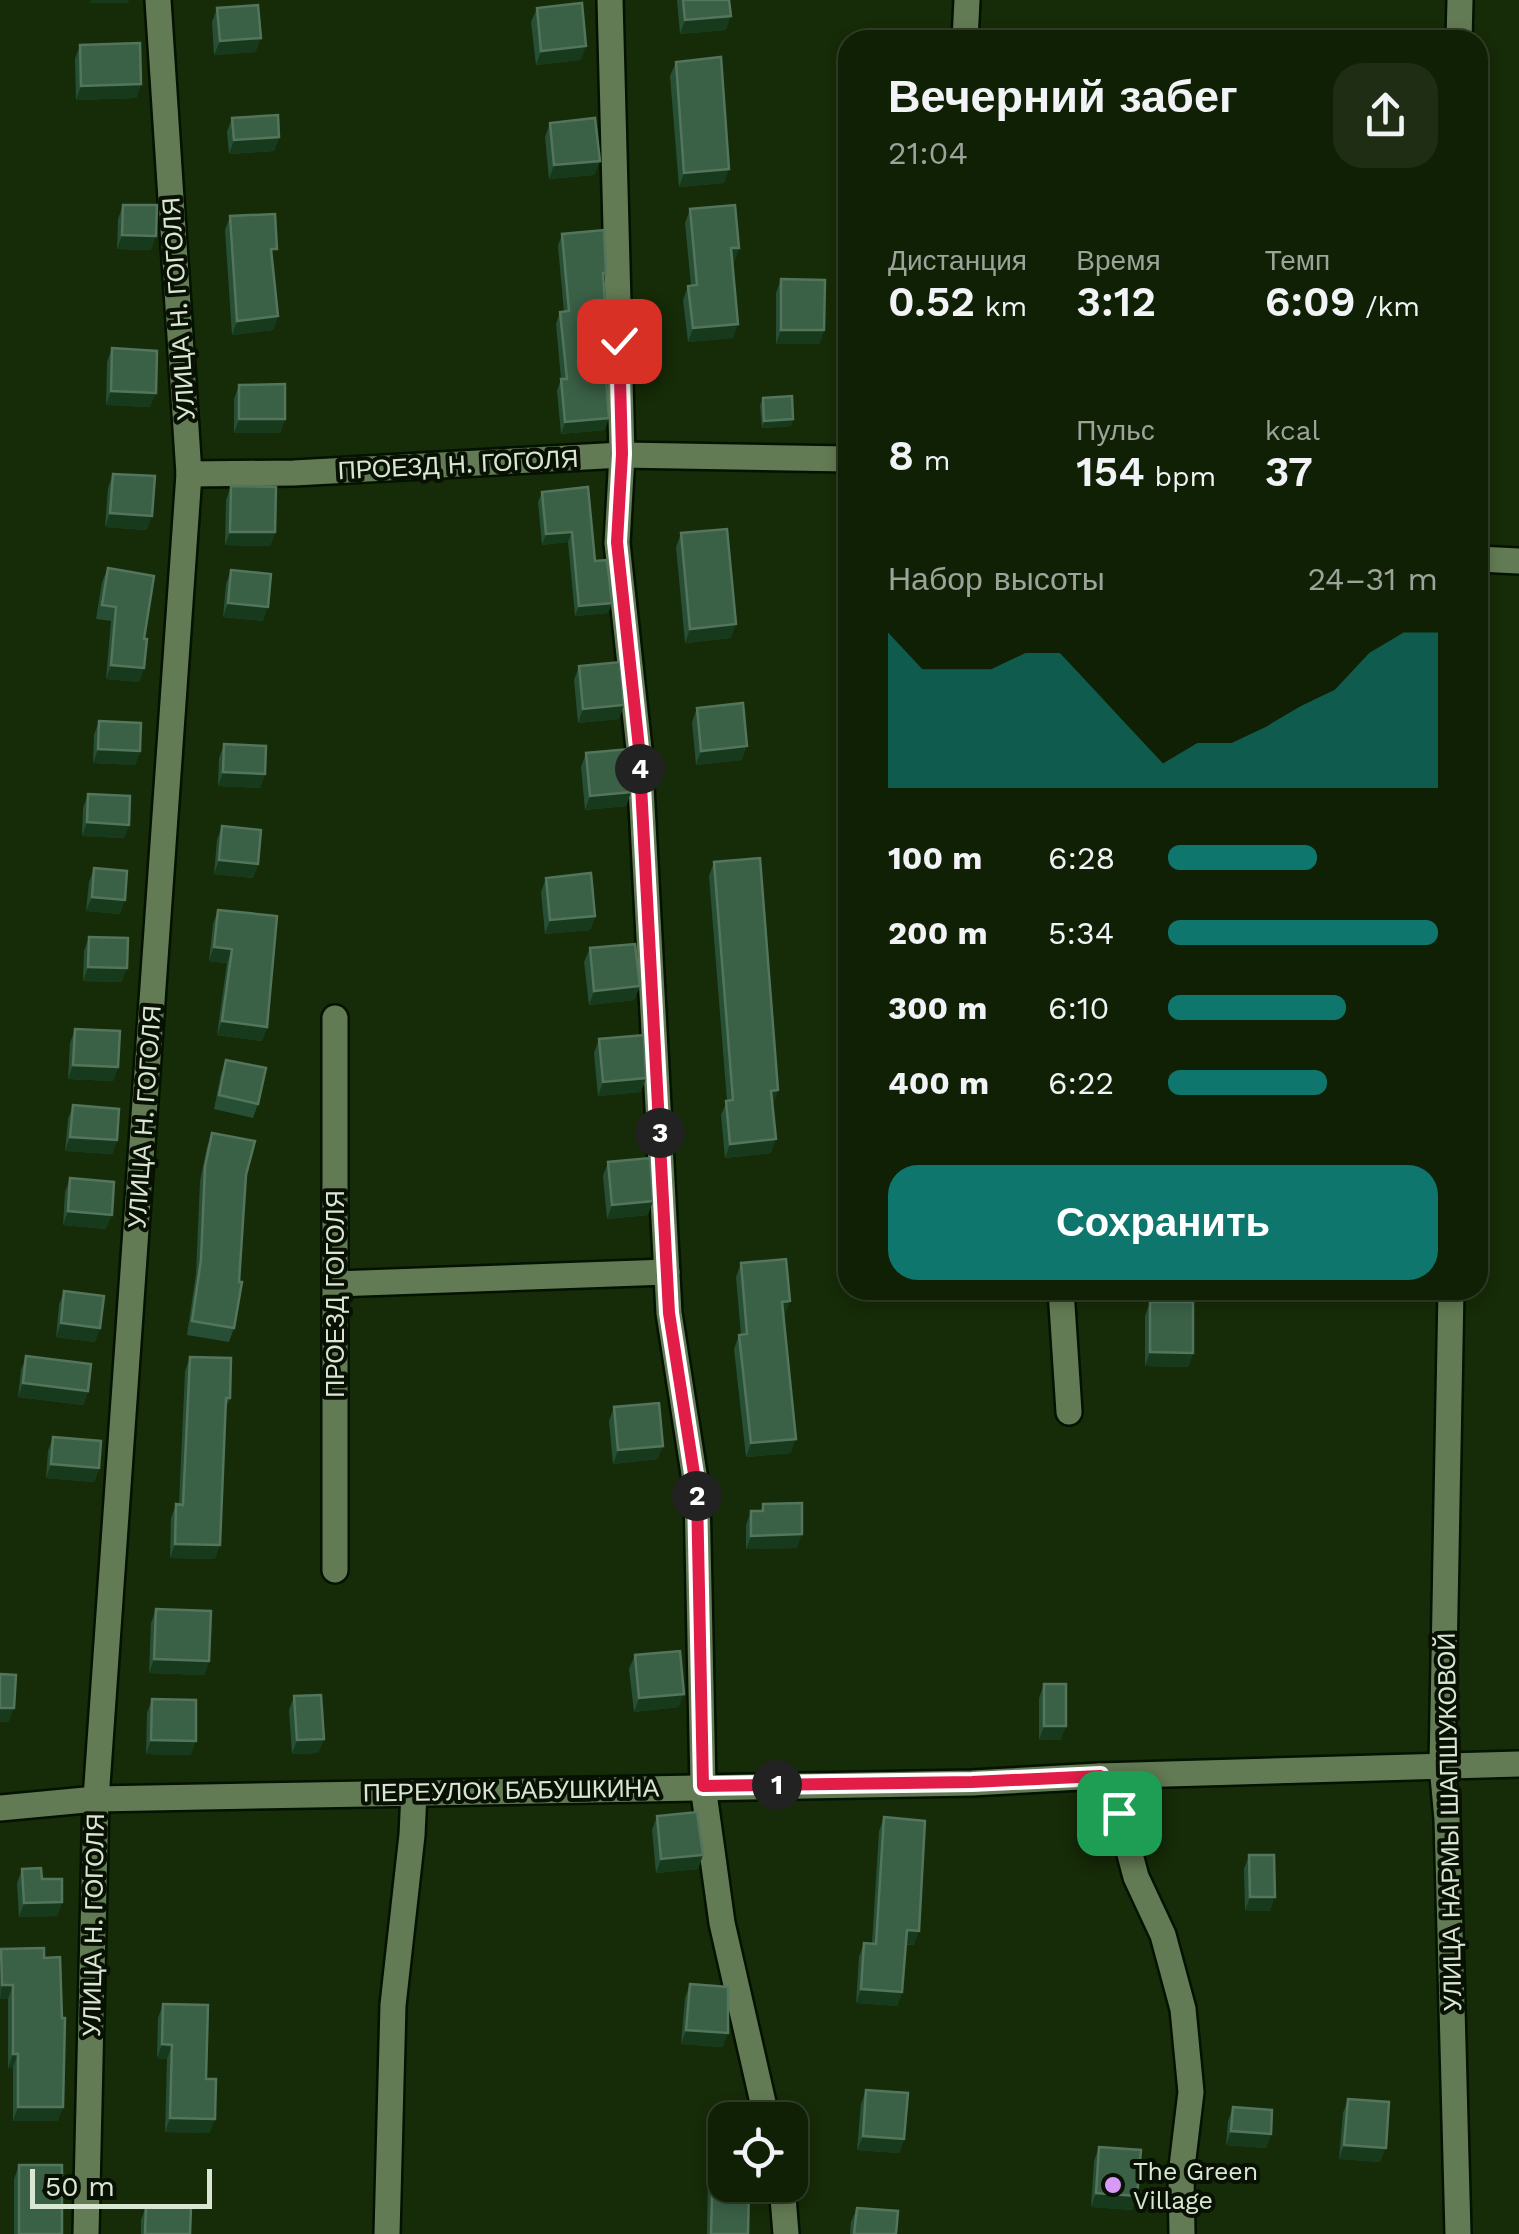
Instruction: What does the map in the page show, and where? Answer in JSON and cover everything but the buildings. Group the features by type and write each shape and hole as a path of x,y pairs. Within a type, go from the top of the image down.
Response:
{"street":[{"name":"УЛИЦА Н. ГОГОЛЯ","path":"86,2234 96,1800 189,474 158,0"},
{"path":"610,0 622,454 617,542 639,748 669,1313 697,1493 703,1786 722,1923 763,2102"},
{"path":"966,30 967,0"},
{"path":"1460,0 1460,30"},
{"name":"ПРОЕЗД Н. ГОГОЛЯ","path":"189,474 294,473 622,454 838,459"},
{"path":"1488,559 1519,561"},
{"name":"ПРОЕЗД ГОГОЛЯ","path":"335,1570 336,1018"},
{"path":"335,1284 667,1272"},
{"path":"1062,1300 1069,1412"},
{"name":"УЛИЦА НАРМЫ ШАПШУКОВОЙ","path":"1451,1300 1442,1766 1448,1839 1458,2234"},
{"name":"ПЕРЕУЛОК БАБУШКИНА","path":"0,1808 96,1800 972,1782 1519,1764"},
{"path":"1100,1776 1119,1813 1136,1877 1163,1935 1183,2009 1190,2092 1181,2175 1182,2234"},
{"path":"387,2234 392,2005 414,1793"},
{"path":"783,2202 786,2234"}],"place":[{"name":"The Green Village","path":"1113,2185"}],"route":[{"path":"619,341 622,454 617,542 639,748 669,1313 697,1493 703,1786 1100,1776 1119,1813"}]}
